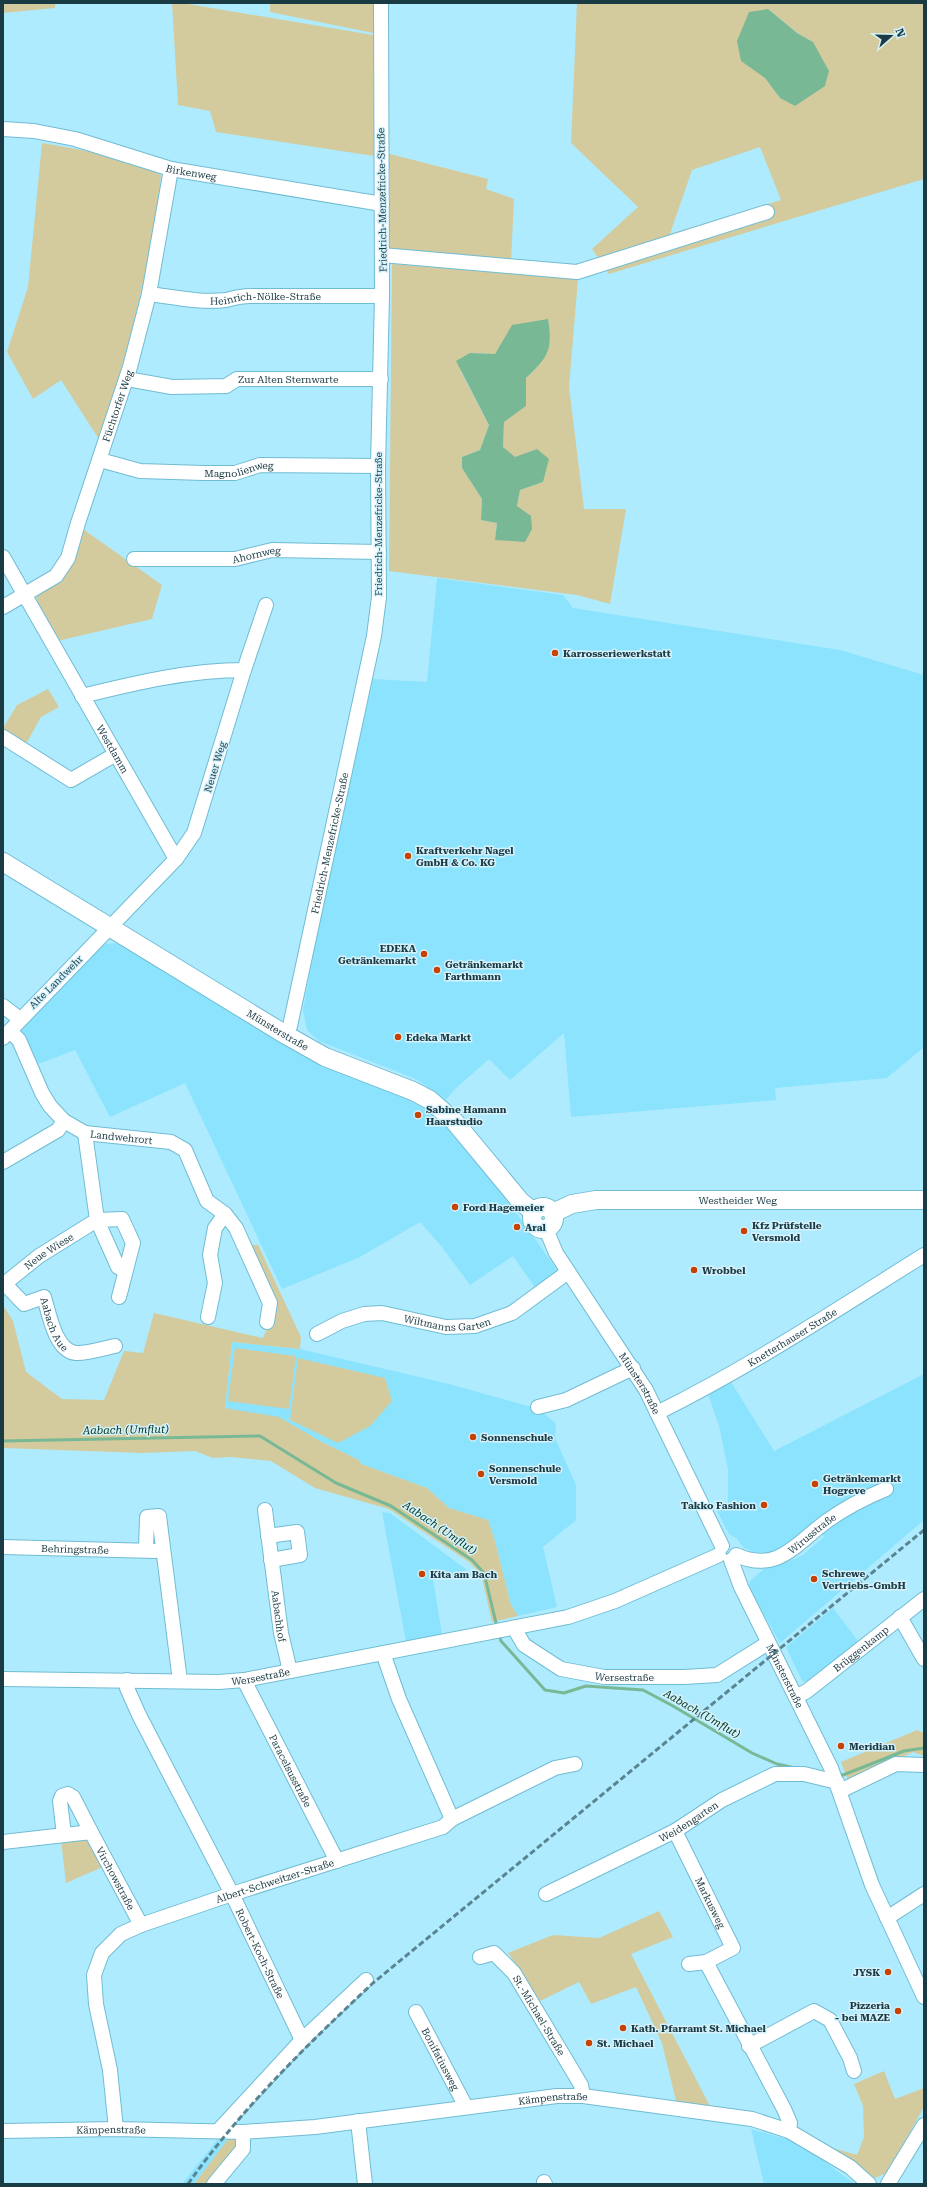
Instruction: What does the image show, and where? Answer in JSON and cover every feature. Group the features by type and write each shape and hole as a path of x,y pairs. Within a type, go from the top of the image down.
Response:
{"main road":[{"name":"Münsterstraße","path":"3,862 286,1035 325,1057 413,1091 430,1100 454,1121 521,1202 534,1212 544,1207 550,1221"},
{"name":"Westheider Weg","path":"550,1221 572,1204 596,1200 924,1200"}],"street":[{"name":"Friedrich-Menzefricke-Straße","path":"286,1035 298,990 374,636 379,597 378,466 382,296 381,3"},
{"name":"Birkenweg","path":"3,129 34,131 75,139 171,168 382,204"},
{"name":"Füchtorfer Weg","path":"3,607 56,576 68,558 78,523 127,379 149,294 171,168"},
{"path":"382,255 577,272 767,212"},
{"name":"Heinrich-Nölke-Straße","path":"149,294 191,300 227,300 243,296 382,296"},
{"name":"Zur Alten Sternwarte","path":"127,379 172,387 226,386 237,379 381,379"},
{"name":"Magnolienweg","path":"100,460 140,471 204,474 235,473 260,465 378,466"},
{"name":"Ahornweg","path":"134,558 234,559 272,550 379,552"},
{"name":"Westdamm","path":"3,557 176,858"},
{"name":"Neuer Weg","path":"176,858 194,833 244,670 266,605"},
{"path":"82,696 133,684 212,670 244,670"},
{"path":"3,737 71,780 116,754"},
{"path":"111,927 176,858"},
{"name":"Alte Landwehr","path":"6,1034 111,927"},
{"path":"3,1006 20,1019"},
{"name":"Landwehrort","path":"6,1034 19,1040 42,1093 50,1106 64,1121 85,1132 171,1142 185,1150 207,1201 225,1214 236,1228 270,1303 267,1322"},
{"path":"3,1162 58,1130 64,1121"},
{"path":"85,1132 97,1220 118,1267 125,1271"},
{"path":"208,1317 215,1283 210,1255 215,1228 225,1214"},
{"name":"Neue Wiese","path":"4,1284 39,1256 97,1220 122,1219 132,1243 119,1297"},
{"name":"Münsterstraße","path":"550,1221 553,1246 568,1272 633,1368 727,1554 768,1643 832,1768 868,1874 886,1918 924,1997"},
{"name":"Knetterhauser Straße","path":"657,1413 705,1390 766,1355 924,1255"},
{"name":"Wiltmanns Garten","path":"316,1334 342,1321 364,1314 382,1313 446,1327 475,1326 512,1313 568,1272"},
{"name":"Aabach Aue","path":"4,1284 24,1304 44,1297 55,1335 68,1350 76,1353 115,1346"},
{"path":"538,1407 566,1400 633,1368"},
{"name":"Wirusstraße","path":"727,1554 756,1561 779,1557 788,1553 825,1522 852,1504 886,1489"},
{"name":"Aabachhof","path":"265,1510 281,1633 290,1671"},
{"path":"146,1550 147,1517 159,1516 180,1681"},
{"path":"268,1536 297,1532 300,1555 272,1560"},
{"name":"Behringstraße","path":"3,1547 146,1550 163,1552"},
{"name":"Wersestraße","path":"3,1679 219,1682 244,1680 568,1617 615,1601 727,1554"},
{"path":"741,1587 743,1574 756,1561"},
{"name":"Brüggenkamp","path":"796,1697 807,1691 924,1599"},
{"path":"900,1617 924,1659"},
{"name":"Wersestraße","path":"512,1628 524,1646 561,1668 604,1677 684,1677 716,1675 768,1643"},
{"path":"384,1653 399,1699 452,1819"},
{"name":"Robert-Koch-Straße","path":"127,1680 127,1688 139,1715 232,1894 302,2040"},
{"name":"Paracelsusstraße","path":"244,1680 337,1861"},
{"name":"Albert-Schweitzer-Straße","path":"116,2128 110,2070 96,2004 94,1975 102,1953 121,1934 141,1925 232,1894 443,1827 452,1819 555,1768 575,1764"},
{"path":"838,1786 896,1764 924,1765"},
{"name":"Weidengarten","path":"546,1894 675,1831 722,1800 775,1774 804,1774 838,1786"},
{"name":"Virchowstraße","path":"64,1835 60,1801 62,1796 68,1794 73,1797 141,1925"},
{"name":"Markusweg","path":"675,1831 732,1948 706,1962 689,1964"},
{"path":"3,1842 91,1832"},
{"path":"886,1918 924,1894"},
{"name":"St.-Michael-Straße","path":"480,1957 494,1953 514,1973 581,2085 583,2096"},
{"path":"706,1962 749,2046 784,2109 790,2123 789,2131"},
{"path":"218,2131 302,2040 366,1980"},
{"path":"749,2046 814,2011 830,2020 850,2058 854,2071"},
{"name":"Bonifatiusweg","path":"416,2012 466,2107"},
{"name":"Kämpenstraße","path":"3,2131 116,2128 243,2132 315,2127 557,2096 583,2096 752,2119 789,2131 844,2163 869,2184"},
{"path":"358,2121 364,2184"},
{"path":"888,2184 924,2125"},
{"path":"214,2184 243,2149 243,2132"}],"shaded area":[{"path":"3,3 55,3 55,8 3,13"},
{"path":"172,3 182,3 373,35 374,156 216,132 210,111 178,105"},
{"path":"270,3 374,3 373,33 270,12"},
{"path":"577,3 924,3 924,179 609,274 592,249 638,207 571,143","holes":["768,9 797,33 813,42 780,98 765,78","760,147 781,200 670,234 692,170"]},
{"path":"768,9 797,33 813,42 829,71 825,86 795,106 780,98 765,78 741,61 737,41 749,12"},
{"path":"42,143 118,158 147,168 161,175 151,243 137,309 120,375 100,441 61,380 33,399 7,352 28,287"},
{"path":"386,153 488,179 486,189 514,199 511,261 390,251 390,172"},
{"path":"392,264 578,279 569,387 584,509 626,509 610,604 577,595 389,571","holes":["548,320 549,346 547,352 544,358 526,378 526,405 504,422 503,447 515,458 537,449 543,482 520,490 517,506 495,540 497,523 481,520 482,499 462,468 462,457 480,450 489,425 461,372 470,353 495,354 504,341"]},
{"path":"548,319 550,338 547,352 544,358 526,378 526,406 504,422 503,447 515,457 537,449 549,459 543,482 520,490 517,506 531,516 532,529 525,542 495,540 497,523 481,520 482,499 462,468 462,457 480,450 489,425 456,361 470,353 495,354 512,325"},
{"path":"80,527 162,585 152,619 57,641 36,604 37,594"},
{"path":"437,578 563,595 573,608 840,650 924,675 924,1047 887,1078 775,1088 776,1100 571,1117 564,1033 510,1080 489,1059 455,1089 446,1100 416,1079 319,1041 307,1030 303,1010 320,918 373,679 427,682"},
{"path":"48,689 59,707 41,717 26,744 3,728 17,705"},
{"path":"120,943 416,1100 450,1125 559,1273 537,1290 513,1256 470,1285 442,1247 420,1222 360,1257 282,1289 185,1083 110,1117 75,1050 38,1064 21,1029 104,944"},
{"path":"247,1245 258,1245 301,1337 300,1349 232,1342 225,1408 279,1417 320,1441 359,1460 361,1464 427,1488 449,1508 488,1520 495,1541 511,1605 518,1616 492,1622 481,1574 469,1562 389,1509 315,1488 271,1461 231,1457 213,1458 195,1451 142,1453 3,1448 3,1305 13,1321 26,1372 62,1399 104,1400 124,1351 143,1353 154,1313 263,1338 268,1326 272,1303"},
{"name":"Sonnenschule Versmold","path":"232,1342 300,1349 449,1384 539,1409 556,1424 555,1438 576,1485 576,1520 543,1547 557,1607 518,1616 511,1605 495,1541 488,1520 449,1508 427,1488 361,1464 359,1460 320,1441 225,1408"},
{"path":"235,1348 296,1356 289,1409 228,1401"},
{"path":"298,1358 385,1378 392,1401 370,1426 338,1443 290,1420"},
{"path":"924,1374 924,1520 780,1643 749,1588 750,1581 764,1569 780,1565 803,1555 824,1537 815,1523 774,1551 757,1553 744,1548 737,1539 729,1534 716,1509 728,1503 728,1469 719,1426 708,1394 731,1382 774,1451"},
{"name":"Kita am Bach","path":"382,1512 390,1513 467,1570 433,1579 442,1635 406,1642"},
{"path":"833,1608 858,1641 808,1682 802,1681 786,1647"},
{"path":"917,1730 924,1733 924,1756 913,1752 848,1781 841,1762"},
{"path":"84,1837 91,1841 105,1866 66,1883 61,1840"},
{"path":"659,1911 673,1937 631,1954 711,2108 676,2101 662,2043 636,1987 591,2004 579,1982 538,2002 521,1971 508,1953 553,1935 599,1938"},
{"path":"884,2071 895,2099 924,2088 924,2107 887,2173 875,2178 833,2148 857,2155 864,2137 863,2106 854,2084"},
{"path":"751,2129 790,2140 809,2150 855,2184 764,2184"},
{"path":"218,2139 228,2139 194,2184 182,2184"},
{"path":"228,2139 238,2140 235,2150 207,2184 194,2184"}],"waterway":[{"name":"Aabach (Umflut)","path":"3,1441 260,1436 336,1483 391,1506 472,1560 484,1573 497,1627"},
{"name":"Aabach (Umflut)","path":"499,1634 501,1641 545,1690 564,1693 586,1686 643,1690 752,1753 777,1764 795,1768"},
{"name":"Aabach (Umflut)","path":"838,1774 843,1775 904,1751 924,1748"}],"railway":[{"path":"188,2184 208,2156 252,2104 299,2054 373,1983 924,1530"}],"place":[{"name":"Karrosseriewerkstatt","path":"555,653"},
{"name":"Kraftverkehr Nagel GmbH & Co. KG","path":"408,856"},
{"name":"EDEKA Getränkemarkt","path":"424,954"},
{"name":"Getränkemarkt Farthmann","path":"437,970"},
{"name":"Edeka Markt","path":"398,1037"},
{"name":"Sabine Hamann Haarstudio","path":"418,1115"},
{"name":"Ford Hagemeier","path":"455,1207"},
{"name":"Aral","path":"517,1227"},
{"name":"Kfz Prüfstelle Versmold","path":"744,1231"},
{"name":"Wrobbel","path":"694,1270"},
{"name":"Sonnenschule","path":"473,1437"},
{"name":"Sonnenschule Versmold","path":"481,1474"},
{"name":"Getränkemarkt Hogreve","path":"815,1484"},
{"name":"Takko Fashion","path":"764,1505"},
{"name":"Kita am Bach","path":"422,1574"},
{"name":"Schrewe Vertriebs-GmbH","path":"814,1579"},
{"name":"Meridian","path":"841,1746"},
{"name":"JYSK","path":"888,1972"},
{"name":"Pizzeria - bei MAZE","path":"898,2011"},
{"name":"Kath. Pfarramt St. Michael","path":"623,2028"},
{"name":"St. Michael","path":"589,2043"}]}
